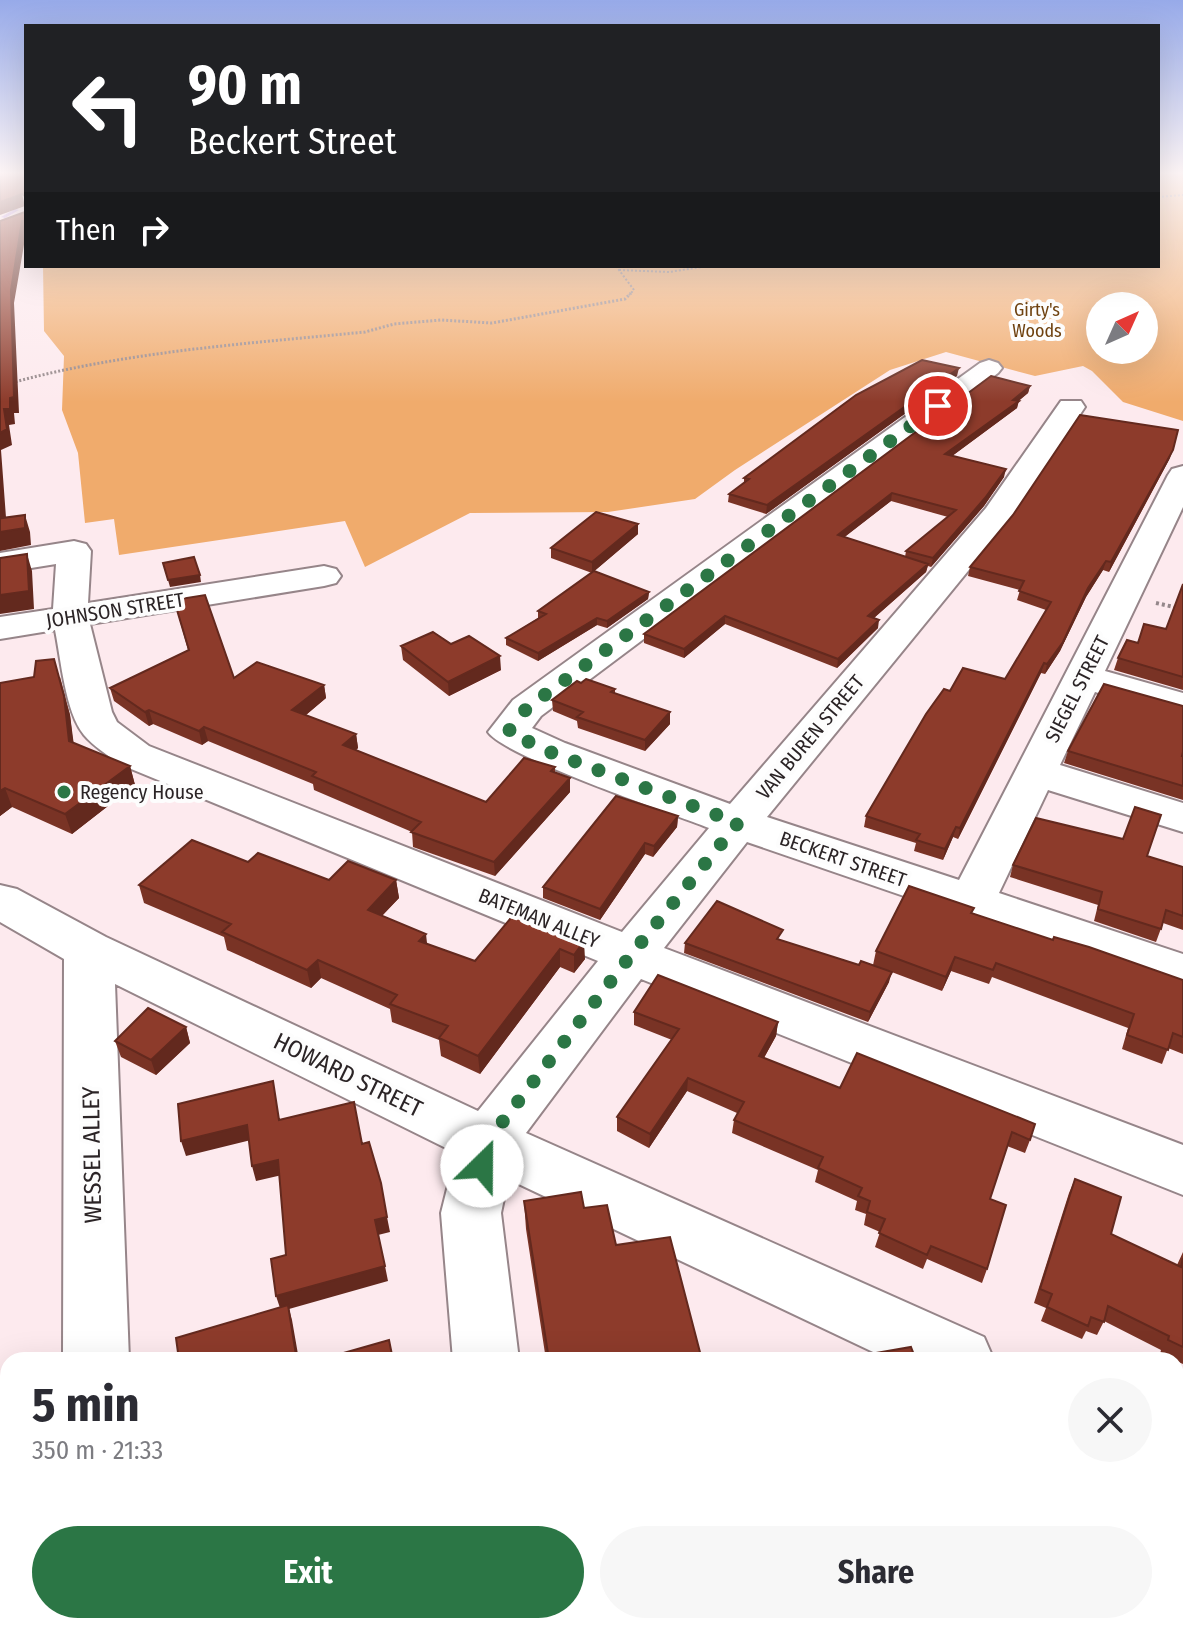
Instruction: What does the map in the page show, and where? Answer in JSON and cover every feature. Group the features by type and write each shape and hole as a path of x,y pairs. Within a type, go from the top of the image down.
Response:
{"street":[{"name":"BECKERT STREET","path":"989,368 527,708 508,732 550,752 738,823 1183,973"},
{"name":"VAN BUREN STREET","path":"487,1142 631,955 738,823 997,515 1071,407"},
{"name":"SIEGEL STREET","path":"971,902 1034,771 1084,677 1170,532 1183,475"},
{"name":"BATEMAN ALLEY","path":"0,563 74,551 70,617 92,712 100,729 134,755 631,955 1183,1170"},
{"name":"JOHNSON STREET","path":"0,628 324,576"},
{"path":"1084,677 1183,705"},
{"path":"1034,771 1183,818"},
{"name":"HOWARD STREET","path":"0,901 89,950 487,1142 944,1352"},
{"name":"WESSEL ALLEY","path":"89,950 96,1352"},
{"path":"485,1352 471,1213 487,1142"}],"path":[{"path":"619,270 669,272 695,268"},
{"path":"0,386 88,365 365,332 394,324 441,320 492,323 552,313 625,299 634,290 619,270"}],"green space":[{"name":"Girty's Woods","path":"1160,249 1183,249 1183,421 1123,402 1083,366 1035,376 946,352 890,370 695,499 608,512 470,513 365,567 345,521 119,555 114,519 85,523 78,453 62,410 64,356 44,331 43,268 1160,268"}],"building":[{"path":"0,249 18,249 11,290 14,397 10,398 10,409 4,409 7,429 0,433"},
{"path":"922,360 959,368 767,505 729,494 749,479 744,478 856,395"},
{"path":"991,376 1030,386 1013,400 1019,401 945,454 1006,469 933,558 906,551 956,510 892,493 838,535 928,564 868,616 879,620 838,659 725,616 684,649 644,634"},
{"path":"1080,415 1178,430 1173,450 1111,562 1106,561 1088,588 1063,642 1047,664 1044,663 960,828 956,827 945,849 916,840 920,834 866,816 944,689 950,691 963,668 1005,679 1051,602 1019,591 1024,581 970,567 1013,515"},
{"path":"0,491 2,518 25,515 25,528 0,532"},
{"path":"596,512 638,524 592,562 551,548"},
{"path":"27,554 29,591 0,595 0,558"},
{"path":"194,557 200,575 168,580 163,563"},
{"path":"594,571 649,592 607,621 597,618 538,653 506,638 546,614 538,611"},
{"path":"1183,584 1183,677 1118,658 1127,640 1138,643 1144,624 1166,629"},
{"path":"205,595 234,678 257,662 324,685 292,710 356,734 343,745 486,802 524,758 555,767 551,771 570,778 494,862 411,832 421,822 312,776 316,772 204,727 199,731 149,710 145,712 110,688 189,650 174,600"},
{"path":"433,632 451,644 469,636 500,656 448,682 401,646"},
{"path":"54,659 64,696 69,741 130,766 65,814 5,788 0,791 0,683 34,677 36,661"},
{"path":"586,679 615,689 611,692 670,712 645,740 577,717 583,712 552,700 577,681 581,683"},
{"path":"1104,684 1183,706 1183,786 1068,751"},
{"path":"616,796 678,816 654,846 645,843 600,909 543,887"},
{"path":"1135,807 1161,815 1147,856 1183,867 1183,916 1166,910 1161,929 1098,909 1102,892 1013,865 1036,818 1123,839"},
{"path":"192,840 248,862 258,853 329,880 348,861 396,880 368,910 426,934 419,941 475,961 515,913 584,941 574,955 560,949 478,1056 439,1038 448,1026 390,1004 397,995 318,960 307,970 222,932 231,924 139,885"},
{"path":"909,886 974,908 971,913 1053,940 1054,937 1089,947 1183,980 1183,1037 1173,1033 1168,1050 1127,1035 1134,1014 996,963 993,970 955,957 946,977 876,951"},
{"path":"717,901 783,930 777,939 892,972 870,1012 685,943"},
{"path":"658,975 778,1022 759,1056 840,1088 857,1053 1035,1124 1030,1140 1012,1132 990,1199 1006,1205 987,1269 931,1246 927,1255 879,1233 885,1219 867,1212 870,1201 858,1196 862,1188 818,1168 823,1157 734,1120 744,1102 688,1078 650,1134 617,1117 679,1029 634,1012"},
{"path":"148,1008 186,1027 151,1060 115,1041"},
{"path":"273,1081 279,1120 354,1102 362,1144 369,1142 381,1183 387,1217 375,1220 385,1266 276,1296 271,1259 286,1255 278,1160 252,1166 247,1125 181,1141 178,1104"},
{"path":"1075,1179 1121,1197 1111,1234 1181,1267 1183,1258 1183,1347 1168,1340 1169,1336 1108,1306 1104,1322 1091,1317 1088,1326 1047,1307 1052,1294 1040,1289"},
{"path":"581,1192 584,1208 607,1205 616,1245 670,1237 700,1352 548,1352 524,1201"},
{"path":"288,1305 296,1352 178,1352 176,1338"},
{"path":"389,1340 391,1352 347,1352"},
{"path":"911,1347 913,1352 882,1352"}],"place":[{"name":"Regency House","path":"64,792"}],"route":[{"path":"482,1166 487,1142 631,955 738,823 550,752 508,732 527,708 938,406"}]}
